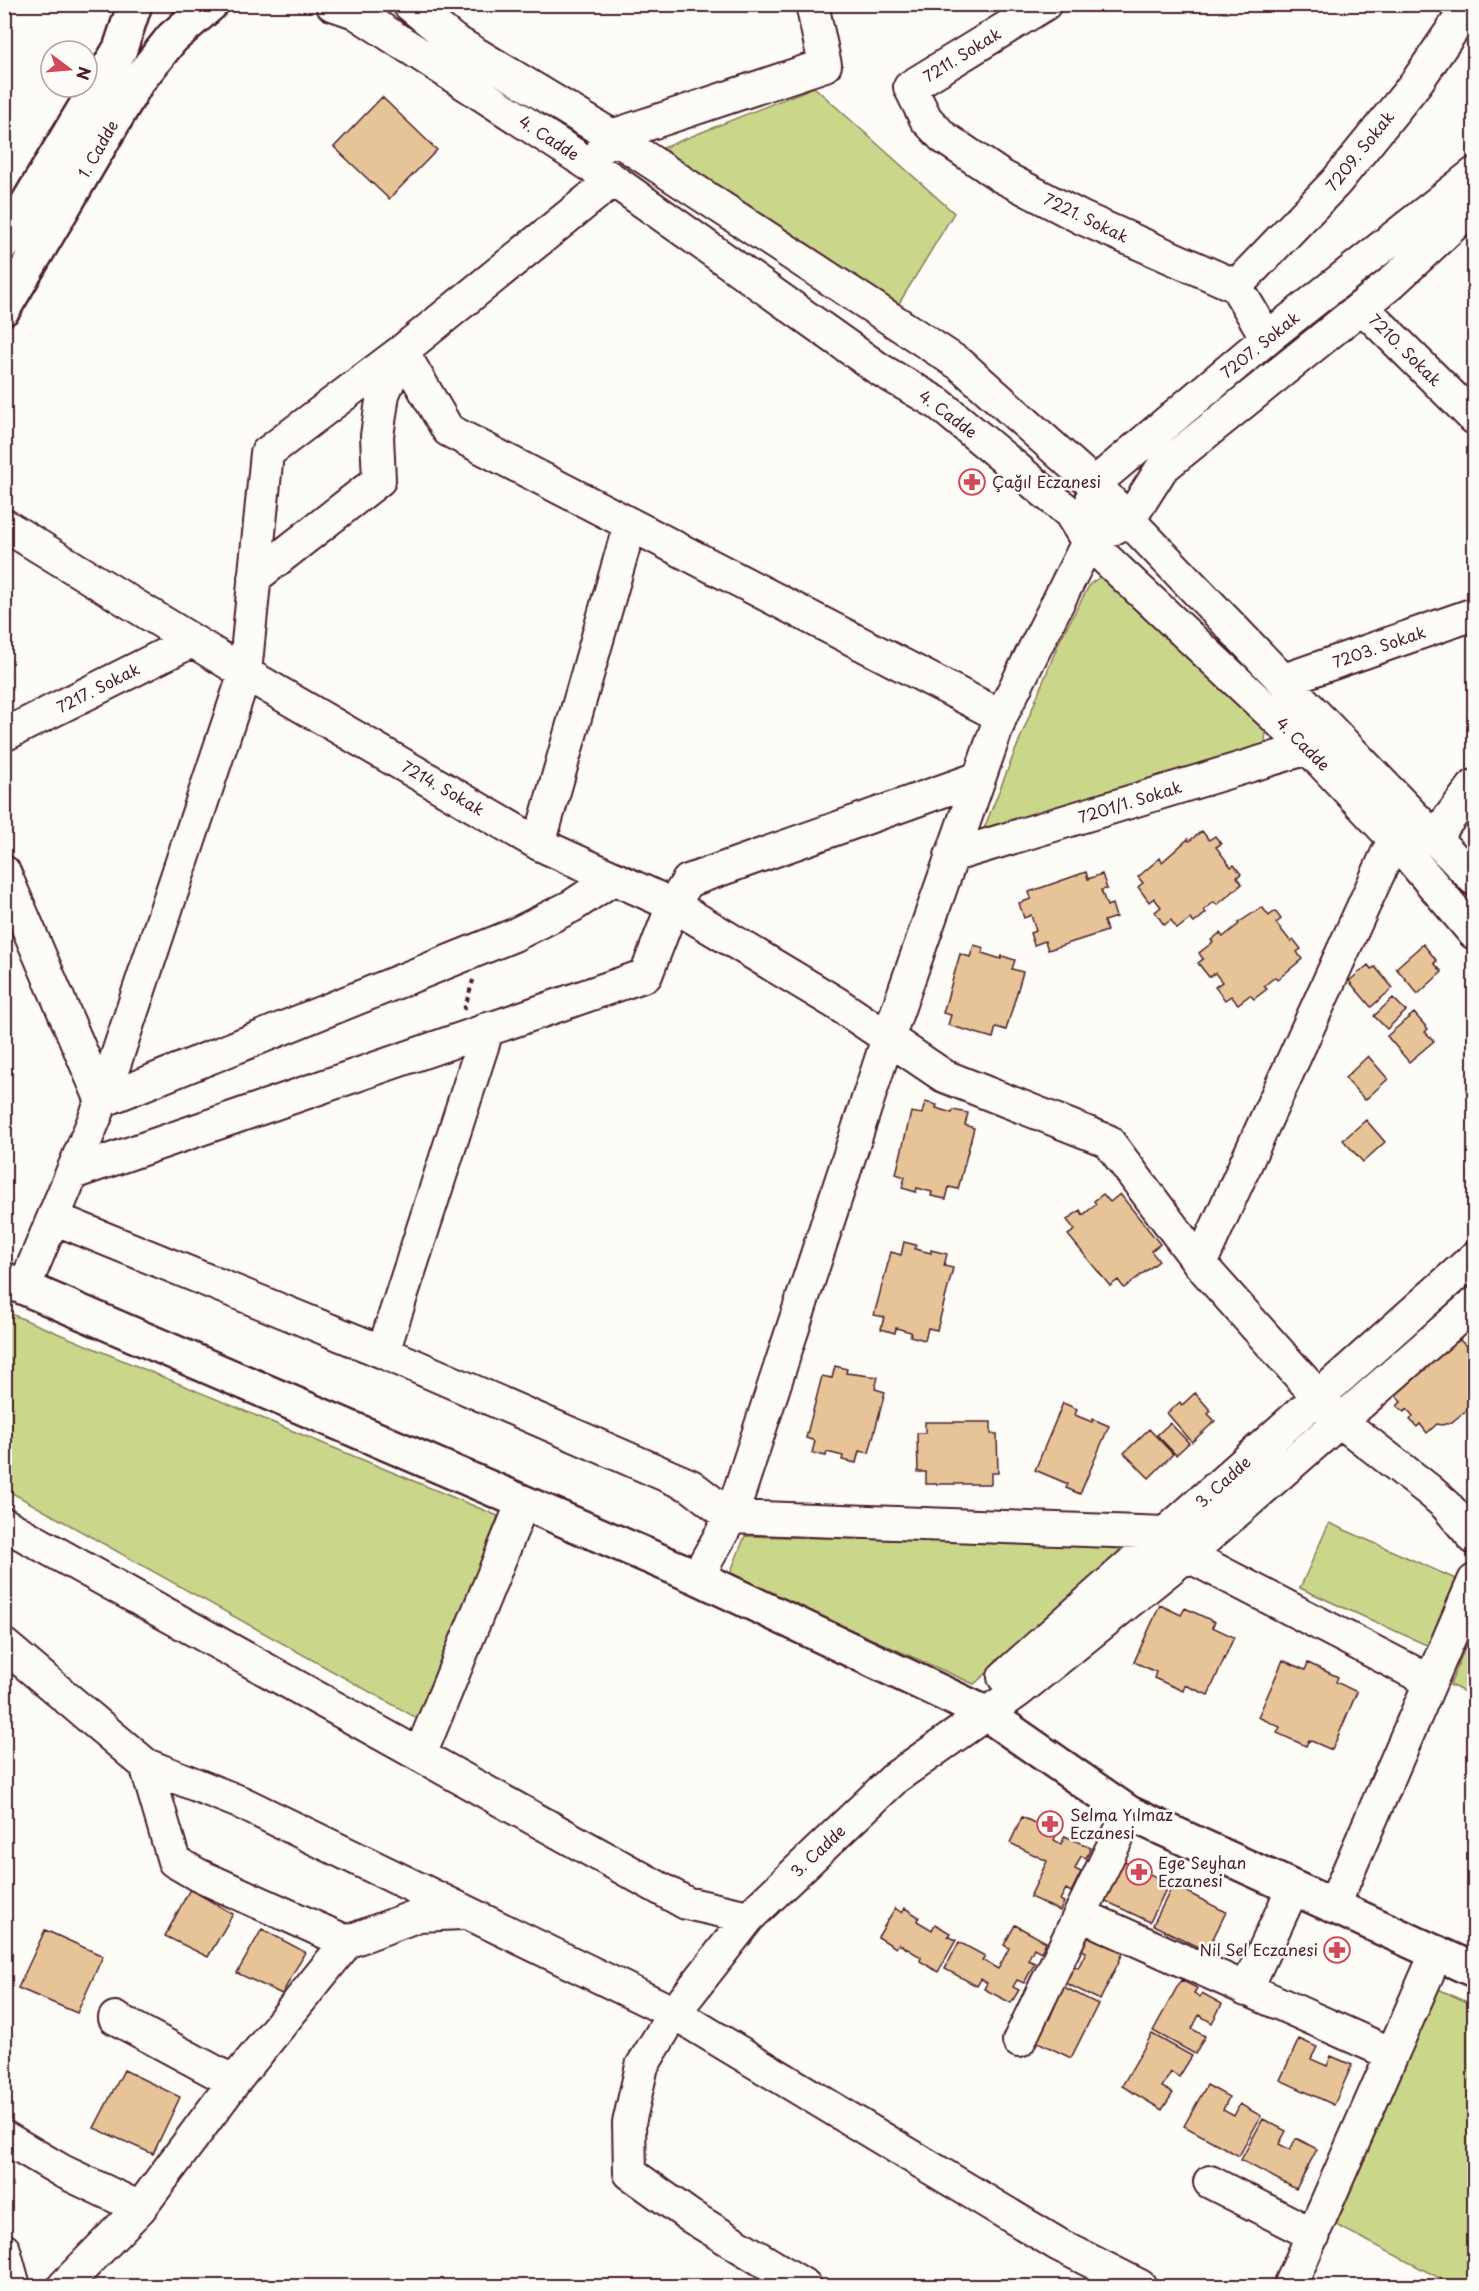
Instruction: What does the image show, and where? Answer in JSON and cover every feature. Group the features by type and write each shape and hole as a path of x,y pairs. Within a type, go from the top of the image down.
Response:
{"main road":[{"name":"1. Cadde","path":"4,243 120,49 135,4"},
{"name":"1. Cadde","path":"4,308 137,82 172,38 211,4"},
{"path":"14,1284 697,1577 985,1713 1129,1813 1474,1970"}],"street":[{"name":"4. Cadde","path":"332,4 355,12 601,172 879,369 939,404 1070,513 1088,542 1308,748 1394,839 1474,933"},
{"name":"4. Cadde","path":"409,4 453,40 612,136 961,365 1094,484 1474,879"},
{"path":"14,1284 54,1218 102,1101 245,673 267,453 402,351 601,172 612,136 825,66 812,4"},
{"name":"7211. Sokak","path":"910,87 1045,4"},
{"name":"7209. Sokak","path":"1236,286 1336,182 1416,83 1470,4"},
{"name":"7221. Sokak","path":"910,87 926,118 943,138 991,170 1082,218 1236,286"},
{"name":"7207. Sokak","path":"1094,484 1267,338 1474,174"},
{"path":"1088,542 1129,520 1162,468 1390,284 1474,206"},
{"path":"1236,286 1267,338"},
{"name":"7210. Sokak","path":"1362,307 1474,418"},
{"path":"402,351 448,430 1001,716"},
{"path":"254,578 379,480 377,435 383,394 402,351"},
{"path":"697,1577 731,1517 888,1038 1001,716 1088,542 1094,484"},
{"path":"539,844 630,524"},
{"name":"7214. Sokak","path":"4,525 245,673 539,844 673,905 837,1003 944,1076 1108,1141 1200,1264 1340,1421 1430,1491 1446,1505 1474,1538"},
{"name":"7203. Sokak","path":"1284,680 1474,614"},
{"name":"7217. Sokak","path":"4,735 192,641"},
{"name":"7201/1. Sokak","path":"951,856 1308,748"},
{"path":"73,1173 646,975 673,905 688,881 979,778"},
{"path":"1435,837 1474,786"},
{"path":"1200,1264 1394,839"},
{"path":"4,872 102,1101"},
{"path":"102,1101 484,946 572,906 614,878"},
{"path":"383,1352 488,1028"},
{"path":"54,1218 383,1352 691,1486 731,1517 1177,1544 1430,1681"},
{"name":"3. Cadde","path":"805,2286 690,2216 630,2173 629,2123 642,2066 674,2013 749,1917 896,1777 1017,1692 1177,1544 1318,1396 1474,1258"},
{"name":"3. Cadde","path":"1177,1544 1340,1421 1474,1304"},
{"path":"420,1755 523,1502"},
{"path":"4,1524 686,1903 749,1917"},
{"path":"1333,1907 1474,1581"},
{"path":"4,1645 146,1765 242,1803 674,2013 1059,2244 1140,2286"},
{"path":"146,1765 174,1861 198,1875 347,1942"},
{"path":"1019,2041 1129,1813"},
{"path":"1246,1990 1293,1888"},
{"path":"64,2286 140,2208 234,2082 347,1942 419,1915 466,1913"},
{"path":"1081,1915 1392,2054"},
{"path":"1290,2286 1437,1952"},
{"path":"116,2018 234,2082"},
{"path":"4,2137 62,2170 140,2208"},
{"path":"1210,2182 1314,2235"},
{"path":"4,2250 14,2286"}],"path":[{"path":"454,1040 484,946"}],"green space":[{"path":"814,87 954,213 892,315 660,149"},
{"path":"1100,577 1120,580 1266,724 1265,748 981,836 1059,642 1090,584"},
{"path":"4,1311 498,1516 422,1721 5,1489"},
{"path":"1329,1523 1460,1581 1431,1647 1300,1588"},
{"path":"745,1536 1135,1546 974,1684 729,1576"},
{"path":"1474,1625 1474,1696 1450,1685"},
{"path":"1438,1989 1474,2005 1474,2286 1455,2286 1336,2225"}],"building":[{"path":"382,97 437,150 389,199 334,147"},
{"path":"1202,831 1209,840 1215,836 1221,844 1216,847 1231,867 1234,865 1241,874 1237,877 1242,884 1217,905 1214,902 1204,910 1206,913 1194,923 1190,919 1177,929 1171,920 1164,925 1155,912 1161,907 1154,898 1149,902 1138,887 1143,883 1138,877 1160,858 1162,862 1188,839 1189,841"},
{"path":"1086,872 1088,879 1102,874 1107,889 1101,890 1107,906 1112,904 1116,917 1104,921 1107,931 1048,950 1045,941 1034,945 1030,933 1036,931 1031,915 1024,918 1019,903 1031,899 1029,892"},
{"path":"1262,907 1269,916 1275,911 1281,919 1276,923 1291,942 1294,940 1301,949 1297,952 1302,959 1277,980 1275,977 1264,986 1267,989 1254,999 1250,995 1238,1004 1231,996 1225,1000 1215,987 1222,982 1215,973 1209,977 1198,963 1203,959 1199,953 1220,933 1223,937 1238,923"},
{"path":"1423,944 1437,961 1434,963 1442,972 1418,994 1396,968"},
{"path":"974,945 984,948 982,953 1001,959 1002,956 1015,960 1012,969 1023,972 1006,1030 996,1027 993,1038 948,1025 951,1015 943,1013 960,954 970,957"},
{"path":"1368,965 1371,969 1375,967 1393,988 1371,1007 1349,981"},
{"path":"1393,998 1406,1011 1387,1029 1374,1016"},
{"path":"1414,1013 1428,1029 1425,1032 1434,1041 1409,1062 1387,1036"},
{"path":"1368,1056 1388,1079 1365,1100 1345,1078"},
{"path":"925,1102 952,1113 953,1110 968,1113 965,1125 974,1128 958,1189 949,1187 946,1199 931,1196 932,1192 917,1188 916,1192 902,1188 905,1177 896,1174 911,1112 922,1114"},
{"path":"1366,1120 1385,1142 1363,1162 1343,1140"},
{"path":"1103,1194 1110,1202 1120,1194 1160,1244 1151,1251 1159,1261 1124,1288 1118,1280 1110,1286 1068,1235 1075,1230 1067,1220 1080,1210 1083,1215 1096,1204 1094,1201"},
{"path":"904,1242 916,1245 915,1249 947,1254 944,1266 953,1268 937,1330 928,1328 925,1340 910,1336 911,1332 896,1328 895,1333 881,1329 884,1317 874,1315 891,1252 901,1255"},
{"path":"1460,1340 1466,1346 1469,1344 1474,1349 1474,1404 1452,1422 1437,1424 1427,1433 1420,1424 1417,1427 1410,1420 1413,1416 1407,1409 1404,1412 1397,1406 1401,1402 1395,1394 1404,1387 1407,1377 1445,1346 1450,1347"},
{"path":"835,1366 847,1369 846,1373 878,1377 875,1389 885,1392 869,1453 859,1451 856,1463 842,1460 843,1456 827,1452 826,1456 812,1453 815,1441 806,1438 822,1376 832,1378"},
{"path":"1195,1393 1211,1411 1208,1414 1215,1421 1192,1442 1167,1413 1180,1402 1182,1405"},
{"path":"1063,1403 1077,1409 1075,1415 1109,1426 1080,1494 1066,1488 1068,1484 1035,1470"},
{"path":"925,1422 991,1422 991,1434 997,1434 998,1473 991,1473 991,1484 926,1484 926,1472 918,1472 917,1433 925,1433"},
{"path":"1170,1423 1189,1443 1176,1455 1157,1435"},
{"path":"1149,1429 1173,1454 1149,1478 1124,1453"},
{"path":"1160,1605 1181,1615 1185,1608 1215,1622 1212,1627 1234,1637 1208,1695 1185,1685 1183,1691 1154,1678 1156,1672 1134,1662"},
{"path":"1283,1660 1305,1670 1308,1663 1338,1677 1336,1682 1357,1692 1332,1750 1309,1740 1306,1746 1277,1733 1280,1727 1258,1717"},
{"path":"1022,1817 1043,1827 1046,1822 1059,1828 1054,1840 1061,1844 1065,1836 1091,1848 1086,1858 1081,1856 1075,1869 1081,1872 1071,1892 1066,1889 1060,1900 1064,1902 1060,1911 1030,1897 1047,1861 1010,1843"},
{"path":"1116,1858 1169,1883 1150,1922 1097,1897"},
{"path":"1173,1885 1226,1912 1207,1951 1153,1925"},
{"path":"190,1889 233,1914 208,1957 165,1936"},
{"path":"895,1908 902,1913 905,1908 919,1917 917,1921 932,1930 935,1924 950,1933 948,1936 956,1940 938,1972 920,1961 921,1957 899,1944 896,1948 878,1937"},
{"path":"1015,1925 1046,1942 1041,1952 1034,1948 1028,1960 1035,1963 1024,1983 1017,1980 1013,1987 1019,1990 1011,2003 984,1989 987,1983 981,1979 977,1986 945,1969 959,1942 985,1956 982,1960 998,1969 1009,1948 1004,1945"},
{"path":"1086,1925 1126,1947 1100,2000 1057,1979 1065,1961 1078,1968 1086,1952 1075,1946"},
{"path":"262,1929 305,1952 282,1994 237,1973"},
{"path":"45,1930 103,1956 77,2013 18,1988"},
{"path":"1181,1980 1197,1988 1194,1993 1200,1997 1202,1993 1222,2004 1212,2023 1199,2015 1192,2029 1205,2036 1195,2054 1153,2031"},
{"path":"1056,1983 1098,2004 1071,2058 1027,2037 1038,2014 1049,2020 1054,2008 1045,2004"},
{"path":"1152,2034 1192,2056 1179,2077 1171,2072 1162,2087 1173,2093 1162,2110 1122,2086"},
{"path":"1299,2039 1317,2047 1311,2059 1327,2066 1331,2056 1352,2065 1334,2105 1280,2080"},
{"path":"124,2070 180,2097 153,2154 94,2128"},
{"path":"1207,2085 1229,2097 1223,2110 1234,2116 1240,2104 1261,2116 1239,2156 1184,2126"},
{"path":"1263,2119 1286,2131 1279,2144 1290,2150 1296,2138 1317,2149 1296,2189 1241,2160"}],"place":[{"name":"Çağıl Eczanesi","path":"972,482"},
{"name":"Selma Yılmaz Eczanesi","path":"1050,1824"},
{"name":"Ege Seyhan Eczanesi","path":"1139,1872"},
{"name":"Nil Sel Eczanesi","path":"1337,1950"}]}
